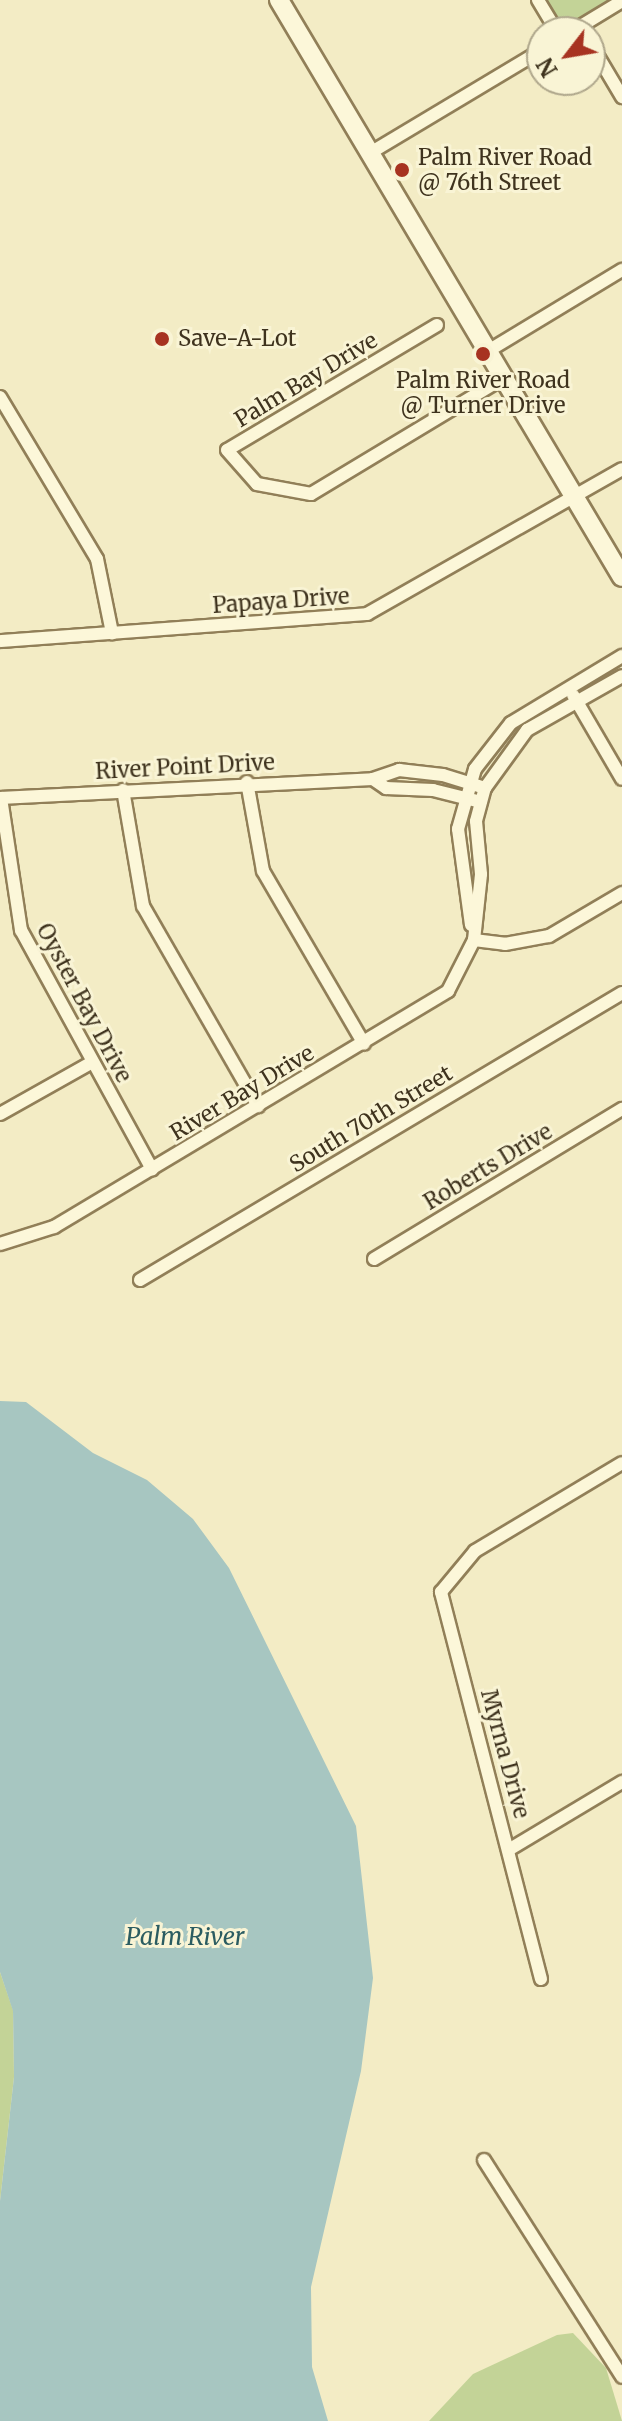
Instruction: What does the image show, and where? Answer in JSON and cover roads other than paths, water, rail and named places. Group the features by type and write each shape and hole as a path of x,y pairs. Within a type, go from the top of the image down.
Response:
{"street":[{"path":"279,0 622,577"},
{"path":"599,16 622,1"},
{"path":"370,153 526,60"},
{"path":"606,70 622,97"},
{"path":"488,351 622,270"},
{"name":"Palm Bay Drive","path":"437,325 227,450 257,484 311,494 503,378"},
{"path":"0,397 97,559 112,633"},
{"name":"Papaya Drive","path":"0,641 367,614 576,498 622,469"},
{"path":"622,656 511,723 483,756 469,783 458,829 474,940 505,944 549,936 622,893"},
{"name":"River Bay Drive","path":"0,1244 54,1227 448,991 474,940 481,874 476,821 485,788 527,730 622,676"},
{"path":"568,687 622,779"},
{"name":"River Point Drive","path":"0,798 247,782 373,779 399,770 485,788"},
{"name":"River Point Drive","path":"373,779 386,788 433,790 481,802"},
{"path":"247,782 263,871 364,1044"},
{"path":"123,790 143,906 258,1106"},
{"name":"Oyster Bay Drive","path":"0,798 21,930 91,1063 152,1169"},
{"name":"South 70th Street","path":"140,1280 622,993"},
{"path":"0,1114 91,1063"},
{"name":"Roberts Drive","path":"374,1259 622,1109"},
{"name":"Myrna Drive","path":"541,1979 510,1849 441,1592 475,1551 622,1463"},
{"path":"510,1849 622,1782"},
{"path":"484,2160 622,2377"}],"water":[{"name":"Palm River","path":"0,1401 26,1402 93,1453 147,1480 193,1519 229,1568 356,1826 373,1978 361,2071 311,2287 312,2367 328,2421 0,2421 0,2201 14,2077 13,2011 0,1972"}],"place":[{"name":"Palm River Road @ 76th Street","path":"402,170"},
{"name":"Save-A-Lot","path":"162,339"},
{"name":"Palm River Road @ Turner Drive","path":"483,354"}]}
